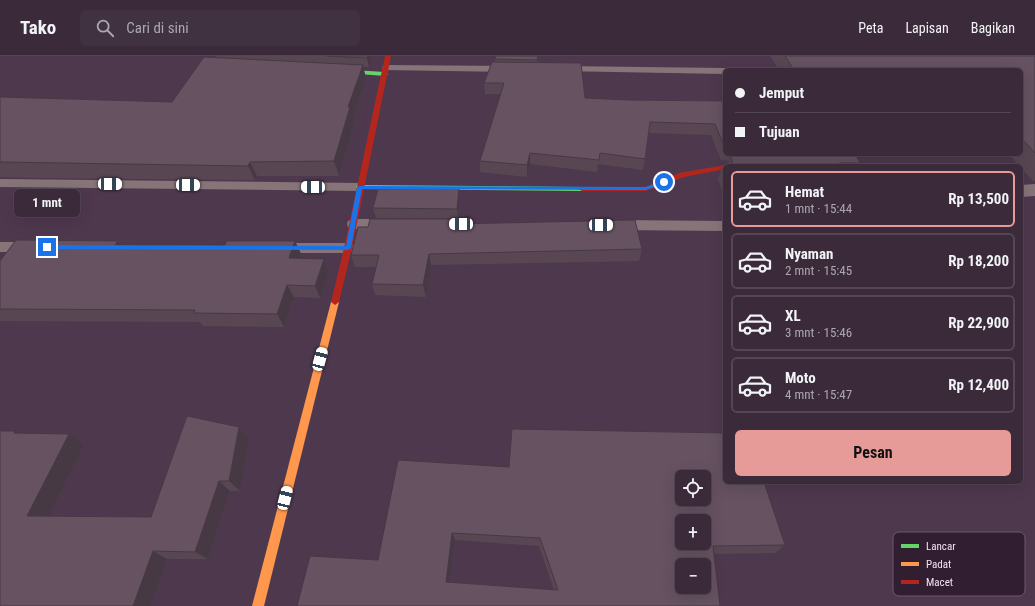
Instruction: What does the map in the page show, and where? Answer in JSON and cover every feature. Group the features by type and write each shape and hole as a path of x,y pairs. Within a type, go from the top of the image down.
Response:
{"main road":[{"path":"258,606 348,248 388,56"},
{"path":"324,71 386,71"},
{"path":"360,187 646,189 682,175 723,167"}],"lane":[{"path":"386,71 519,69"},
{"path":"551,69 723,71"},
{"path":"0,183 360,187"},
{"path":"353,224 400,224"},
{"path":"606,225 723,226"},
{"path":"0,247 47,247"},
{"path":"267,248 348,248"}],"building":[{"path":"327,56 368,56 367,58"},
{"path":"496,56 538,56 537,60 495,59"},
{"path":"785,56 1035,56 1035,153 1023,140 1023,68 793,68"},
{"path":"204,57 363,65 348,107 350,107 334,161 250,162 248,166 0,162 0,97 172,102"},
{"path":"492,62 581,63 585,98 723,101 723,143 715,124 650,122 645,159 600,153 599,160 530,153 527,165 480,161 504,83 484,83"},
{"path":"731,156 856,156 860,163 733,164"},
{"path":"459,188 457,209 373,208 378,189"},
{"path":"370,219 456,219 455,224 635,220 642,249 429,254 423,285 372,284 379,255 351,255 358,227 368,227"},
{"path":"16,240 118,241 115,245 225,245 226,241 295,241 289,258 324,259 315,286 287,285 277,314 194,313 195,310 0,309 0,261"},
{"path":"187,416 239,427 229,481 219,481 195,552 153,551 133,606 0,606 0,431 15,431 14,433 69,434 27,516 151,517"},
{"path":"512,429 723,433 723,484 765,484 785,545 713,546 720,606 297,606 310,556 378,560 398,460 509,467","holes":["452,533 540,538 558,590 446,582"]}],"traffic: fast":[{"path":"335,71 385,74"},
{"path":"360,187 582,189"}],"traffic: slow":[{"path":"258,606 335,302"}],"traffic: jam":[{"path":"335,302 348,248 388,56"},
{"path":"582,189 646,189 682,175 723,167"}],"route":[{"path":"47,247 348,248 360,187 646,189 664,182"}]}
